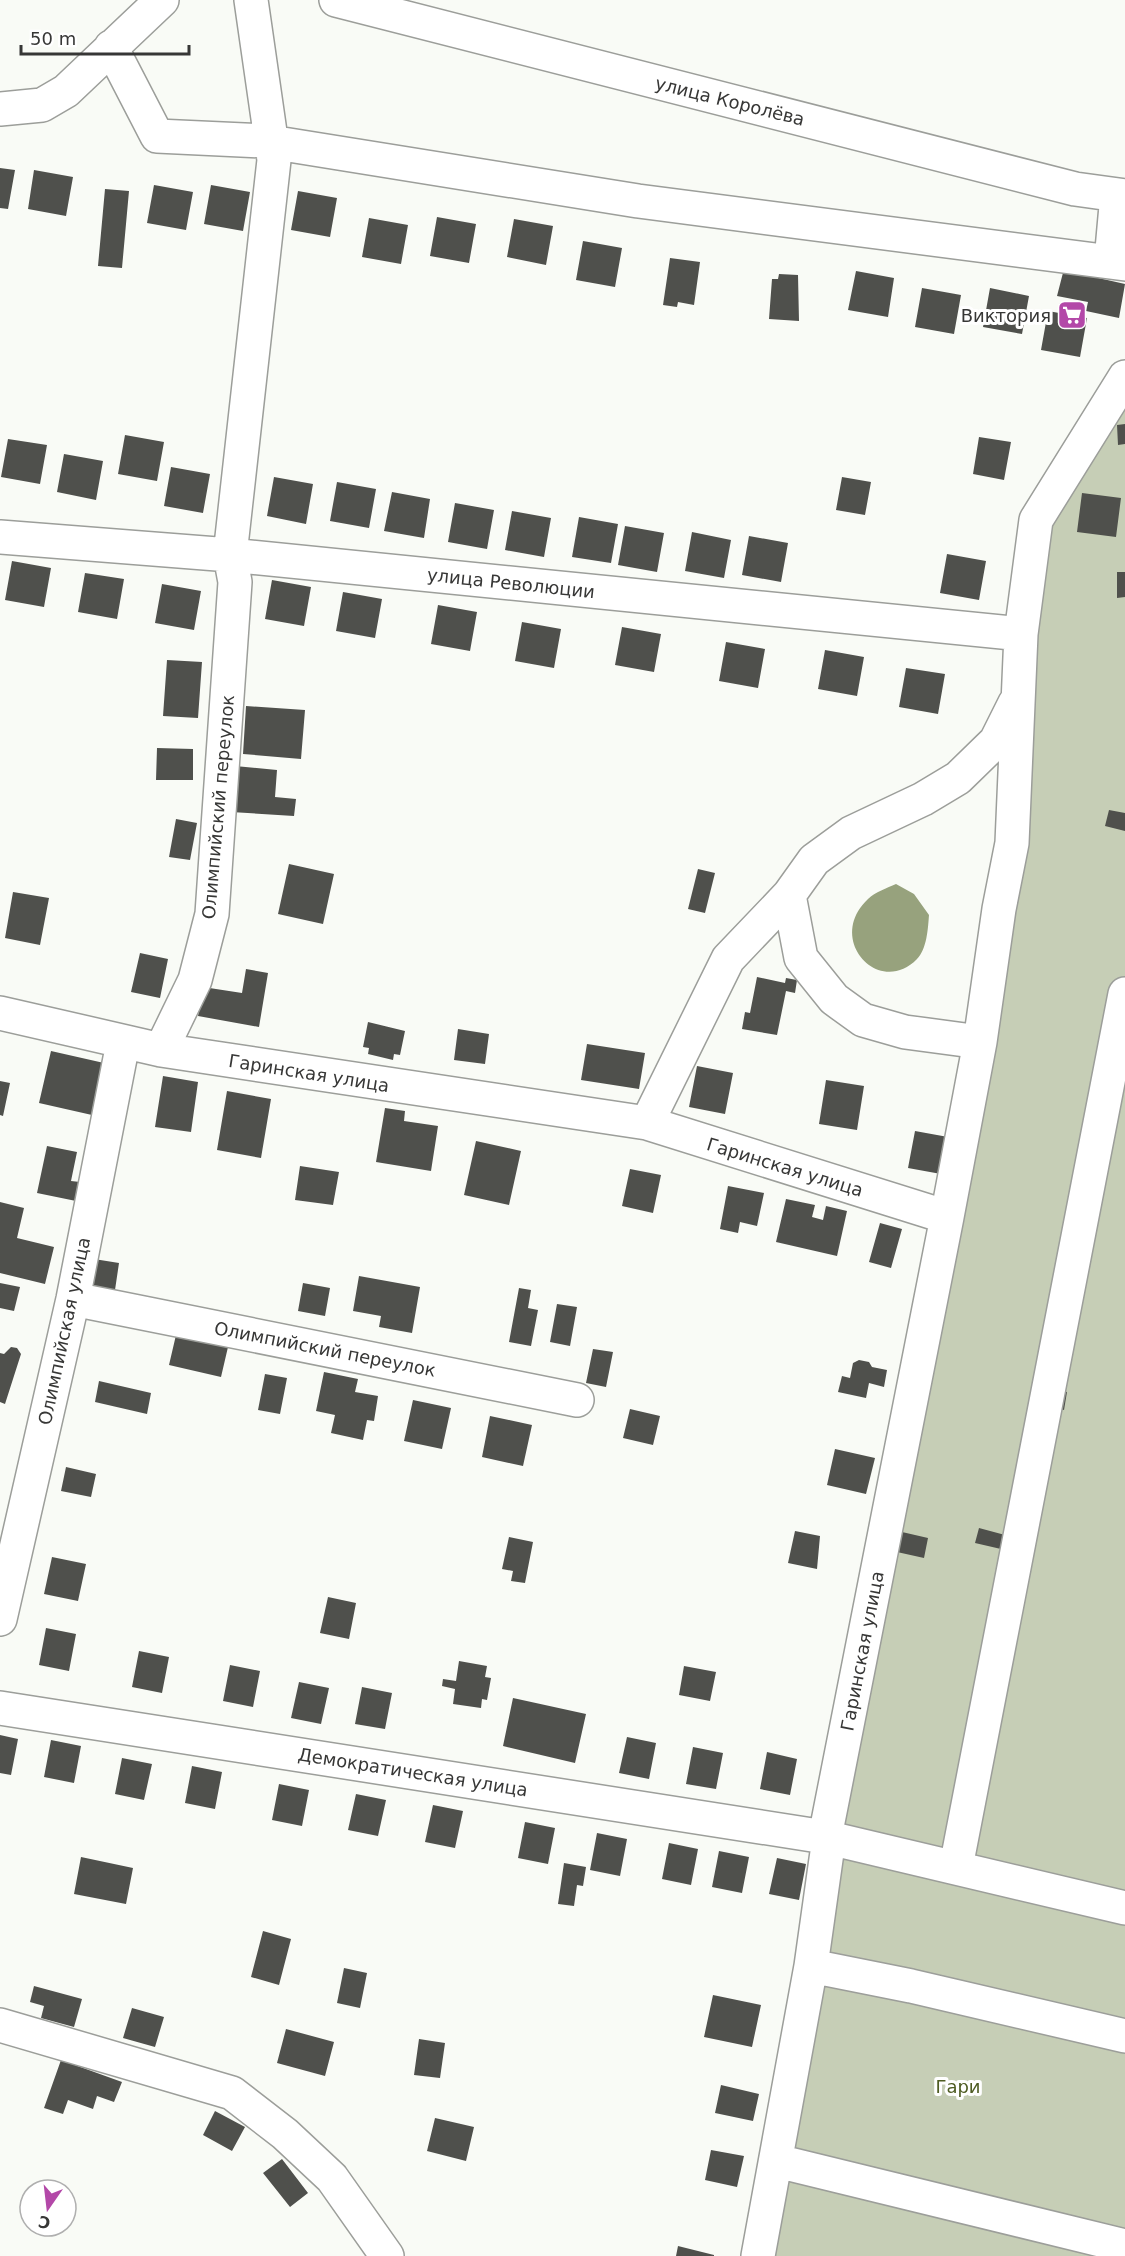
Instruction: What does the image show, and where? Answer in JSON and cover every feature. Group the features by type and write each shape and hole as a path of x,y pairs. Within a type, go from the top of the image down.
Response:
{"street":[{"path":"0,109 42,105 66,91 162,0"},
{"name":"Олимпийский переулок","path":"161,1050 195,980 212,914 235,582 230,555 274,159 251,0"},
{"name":"улица Королёва","path":"336,0 1075,189 1121,196"},
{"path":"111,48 157,136 272,142 638,201 1118,262 1121,196"},
{"path":"947,1217 980,1042 999,909 1012,843 1021,634 1036,520 1125,376"},
{"name":"улица Революции","path":"0,537 230,555 1021,634"},
{"path":"646,1124 728,959 789,895 814,860 851,834 923,799 958,778 996,741 1018,696"},
{"path":"789,895 801,958 834,999 863,1020 905,1032 980,1042"},
{"path":"956,1867 1125,994"},
{"name":"Гаринская улица","path":"0,1013 161,1050 646,1124 947,1217 827,1837 811,1966 758,2256"},
{"name":"Олимпийская улица","path":"0,1619 73,1299 123,1043"},
{"name":"Олимпийский переулок","path":"73,1299 577,1400"},
{"name":"Демократическая улица","path":"0,1708 827,1837 1125,1908"},
{"path":"811,1966 911,1986 1125,2036"},
{"path":"0,2025 232,2093 285,2134 332,2178 387,2256"},
{"path":"777,2161 1125,2247"}],"green space":[{"name":"Гари","path":"1125,396 1125,2256 753,2256 1025,750 1046,526"}],"shaded area":[{"path":"896,884 914,894 929,915 928,926 925,944 917,959 902,969 887,972 873,968 862,959 855,946 852,931 856,915 868,899"}],"building":[{"path":"0,168 15,170 8,209 0,208"},
{"path":"34,170 73,177 66,216 28,209"},
{"path":"154,185 193,192 186,230 147,223"},
{"path":"211,185 250,192 243,231 204,224"},
{"path":"105,189 129,191 122,268 98,266"},
{"path":"298,191 337,198 330,237 291,230"},
{"path":"437,217 476,224 469,263 430,256"},
{"path":"369,218 408,225 401,264 362,257"},
{"path":"514,219 553,226 546,265 507,257"},
{"path":"583,241 622,248 615,287 576,280"},
{"path":"670,258 700,262 694,305 678,302 677,307 663,305"},
{"path":"1065,265 1095,272 1094,277 1125,284 1119,318 1086,311 1088,302 1057,296"},
{"path":"856,271 894,278 888,317 848,310"},
{"path":"779,274 798,275 799,321 769,319 772,279 778,279"},
{"path":"922,288 961,295 954,334 915,327"},
{"path":"990,288 1029,296 1022,334 983,327"},
{"path":"1048,311 1087,318 1080,357 1041,350"},
{"path":"1125,424 1125,444 1118,445 1117,425"},
{"path":"125,435 164,442 157,481 118,474"},
{"path":"979,437 1011,442 1004,480 973,474"},
{"path":"8,439 47,445 40,484 1,477"},
{"path":"64,454 103,461 96,500 57,492"},
{"path":"171,467 210,474 203,513 164,506"},
{"path":"274,477 313,484 306,524 267,516"},
{"path":"842,477 871,482 865,515 836,510"},
{"path":"337,482 376,489 369,528 330,521"},
{"path":"392,492 430,499 424,538 384,531"},
{"path":"1082,493 1121,498 1116,537 1077,532"},
{"path":"455,503 494,510 487,549 448,542"},
{"path":"512,511 551,518 544,557 505,550"},
{"path":"579,517 618,524 611,563 572,557"},
{"path":"625,526 664,533 657,572 618,565"},
{"path":"692,532 731,540 724,578 685,571"},
{"path":"749,536 788,543 781,582 742,575"},
{"path":"947,554 986,561 979,600 940,593"},
{"path":"12,561 51,568 44,607 5,600"},
{"path":"1117,572 1125,572 1125,597 1117,598"},
{"path":"85,573 124,579 117,619 78,612"},
{"path":"272,580 311,587 304,626 265,619"},
{"path":"162,584 201,591 194,630 155,623"},
{"path":"343,592 382,599 375,638 336,631"},
{"path":"438,605 477,612 470,651 431,644"},
{"path":"522,622 561,629 554,668 515,661"},
{"path":"622,627 661,634 654,672 615,665"},
{"path":"726,642 765,649 758,688 719,681"},
{"path":"825,650 864,657 857,696 818,689"},
{"path":"167,660 202,662 198,718 163,716"},
{"path":"906,668 945,674 938,714 899,707"},
{"path":"246,706 305,710 301,759 243,754"},
{"path":"157,748 193,749 193,780 156,780"},
{"path":"235,766 277,770 275,797 296,799 294,816 231,812"},
{"path":"1109,810 1125,813 1125,831 1105,826"},
{"path":"176,819 197,823 190,860 169,857"},
{"path":"289,864 334,874 323,924 278,914"},
{"path":"698,869 715,873 705,913 688,909"},
{"path":"13,892 49,898 40,945 5,938"},
{"path":"140,953 168,959 160,998 131,992"},
{"path":"246,969 268,973 259,1027 198,1016 203,987 242,993"},
{"path":"757,977 785,983 786,978 797,980 795,993 786,991 777,1035 742,1029 745,1012 750,1013"},
{"path":"368,1022 405,1031 400,1055 394,1054 393,1060 368,1054 369,1048 363,1047"},
{"path":"458,1029 489,1034 485,1064 454,1060"},
{"path":"587,1044 645,1053 639,1089 581,1080"},
{"path":"51,1051 104,1063 92,1115 39,1103"},
{"path":"697,1066 733,1073 725,1114 689,1107"},
{"path":"163,1076 198,1082 191,1132 155,1127"},
{"path":"826,1080 864,1086 857,1130 819,1124"},
{"path":"0,1081 10,1083 3,1116 0,1115"},
{"path":"227,1091 271,1099 261,1158 217,1150"},
{"path":"385,1108 405,1111 404,1121 438,1126 431,1171 376,1162"},
{"path":"915,1131 948,1137 941,1174 908,1168"},
{"path":"476,1141 521,1151 509,1205 464,1195"},
{"path":"47,1146 77,1152 71,1181 80,1182 76,1201 37,1193"},
{"path":"300,1166 339,1172 333,1205 295,1200"},
{"path":"630,1169 661,1175 653,1213 622,1206"},
{"path":"728,1186 764,1193 757,1226 740,1222 738,1233 720,1229"},
{"path":"786,1199 815,1205 812,1217 823,1220 826,1206 847,1211 837,1256 776,1242"},
{"path":"0,1202 24,1208 17,1238 54,1247 45,1284 0,1273"},
{"path":"880,1223 902,1229 891,1268 869,1262"},
{"path":"94,1259 119,1263 115,1290 89,1286"},
{"path":"359,1276 420,1287 412,1333 379,1327 381,1316 353,1311"},
{"path":"0,1283 20,1287 14,1311 0,1308"},
{"path":"303,1283 330,1288 325,1316 298,1311"},
{"path":"519,1288 531,1290 528,1308 538,1310 531,1346 509,1342"},
{"path":"557,1304 577,1307 570,1346 550,1342"},
{"path":"176,1335 228,1347 221,1377 169,1365"},
{"path":"11,1347 17,1348 21,1354 5,1404 0,1402 0,1353 4,1354"},
{"path":"593,1349 613,1352 606,1387 586,1383"},
{"path":"859,1360 869,1362 872,1367 887,1370 884,1387 869,1383 866,1398 838,1392 842,1376 850,1378 853,1363"},
{"path":"324,1372 358,1379 355,1392 378,1396 374,1421 367,1420 363,1440 331,1433 335,1415 316,1411"},
{"path":"265,1374 287,1378 280,1414 258,1410"},
{"path":"99,1381 151,1393 147,1414 95,1402"},
{"path":"1053,1389 1067,1392 1064,1410 1049,1406"},
{"path":"413,1400 451,1408 442,1449 404,1441"},
{"path":"630,1409 660,1416 653,1445 623,1438"},
{"path":"490,1416 532,1425 523,1466 482,1457"},
{"path":"835,1449 875,1458 866,1494 827,1485"},
{"path":"66,1467 96,1474 91,1497 61,1491"},
{"path":"979,1528 1005,1535 1001,1549 975,1543"},
{"path":"795,1531 820,1536 817,1569 788,1563"},
{"path":"902,1532 928,1538 924,1558 897,1552"},
{"path":"509,1537 533,1542 525,1583 511,1581 513,1571 502,1569"},
{"path":"52,1557 86,1564 78,1601 44,1594"},
{"path":"328,1597 356,1603 349,1639 320,1633"},
{"path":"46,1628 76,1634 69,1671 39,1665"},
{"path":"139,1651 169,1657 162,1693 132,1687"},
{"path":"459,1661 487,1666 485,1677 491,1678 487,1700 482,1699 481,1708 453,1704 455,1689 442,1686 443,1679 456,1681"},
{"path":"230,1665 260,1671 253,1707 223,1701"},
{"path":"684,1666 716,1672 710,1701 679,1695"},
{"path":"299,1682 329,1688 321,1724 291,1718"},
{"path":"362,1687 392,1693 385,1729 355,1724"},
{"path":"513,1698 586,1714 575,1763 503,1746"},
{"path":"0,1735 18,1739 11,1775 0,1773"},
{"path":"627,1737 656,1743 649,1779 619,1773"},
{"path":"51,1740 81,1746 74,1783 44,1777"},
{"path":"693,1747 723,1753 716,1789 686,1784"},
{"path":"767,1752 797,1759 790,1795 760,1789"},
{"path":"122,1758 152,1764 144,1800 115,1794"},
{"path":"192,1766 222,1772 215,1809 185,1803"},
{"path":"279,1784 309,1790 302,1826 272,1820"},
{"path":"356,1794 386,1800 378,1836 348,1830"},
{"path":"433,1805 463,1811 455,1848 425,1842"},
{"path":"525,1822 555,1828 548,1864 518,1858"},
{"path":"597,1833 627,1839 620,1876 590,1870"},
{"path":"669,1843 698,1849 691,1885 662,1879"},
{"path":"719,1851 749,1857 742,1893 712,1887"},
{"path":"81,1857 133,1868 126,1904 74,1894"},
{"path":"777,1858 806,1864 799,1900 769,1894"},
{"path":"564,1863 586,1867 583,1886 577,1885 574,1906 558,1904"},
{"path":"263,1931 291,1939 279,1985 251,1977"},
{"path":"344,1968 367,1973 360,2008 337,2003"},
{"path":"34,1986 82,1999 74,2027 41,2018 44,2006 30,2002"},
{"path":"713,1995 761,2005 752,2047 704,2037"},
{"path":"132,2008 164,2017 155,2047 123,2038"},
{"path":"286,2029 334,2042 325,2076 277,2063"},
{"path":"419,2039 445,2043 440,2078 414,2075"},
{"path":"61,2060 122,2082 114,2102 97,2096 93,2109 68,2100 63,2114 44,2108"},
{"path":"721,2085 759,2094 753,2121 715,2113"},
{"path":"215,2111 245,2127 232,2151 203,2135"},
{"path":"435,2118 474,2127 466,2161 427,2151"},
{"path":"711,2150 744,2156 737,2187 705,2180"},
{"path":"282,2159 308,2193 290,2207 263,2173"},
{"path":"678,2246 714,2255 714,2256 676,2256"}],"place":[{"name":"Виктория","path":"1072,315"}]}
